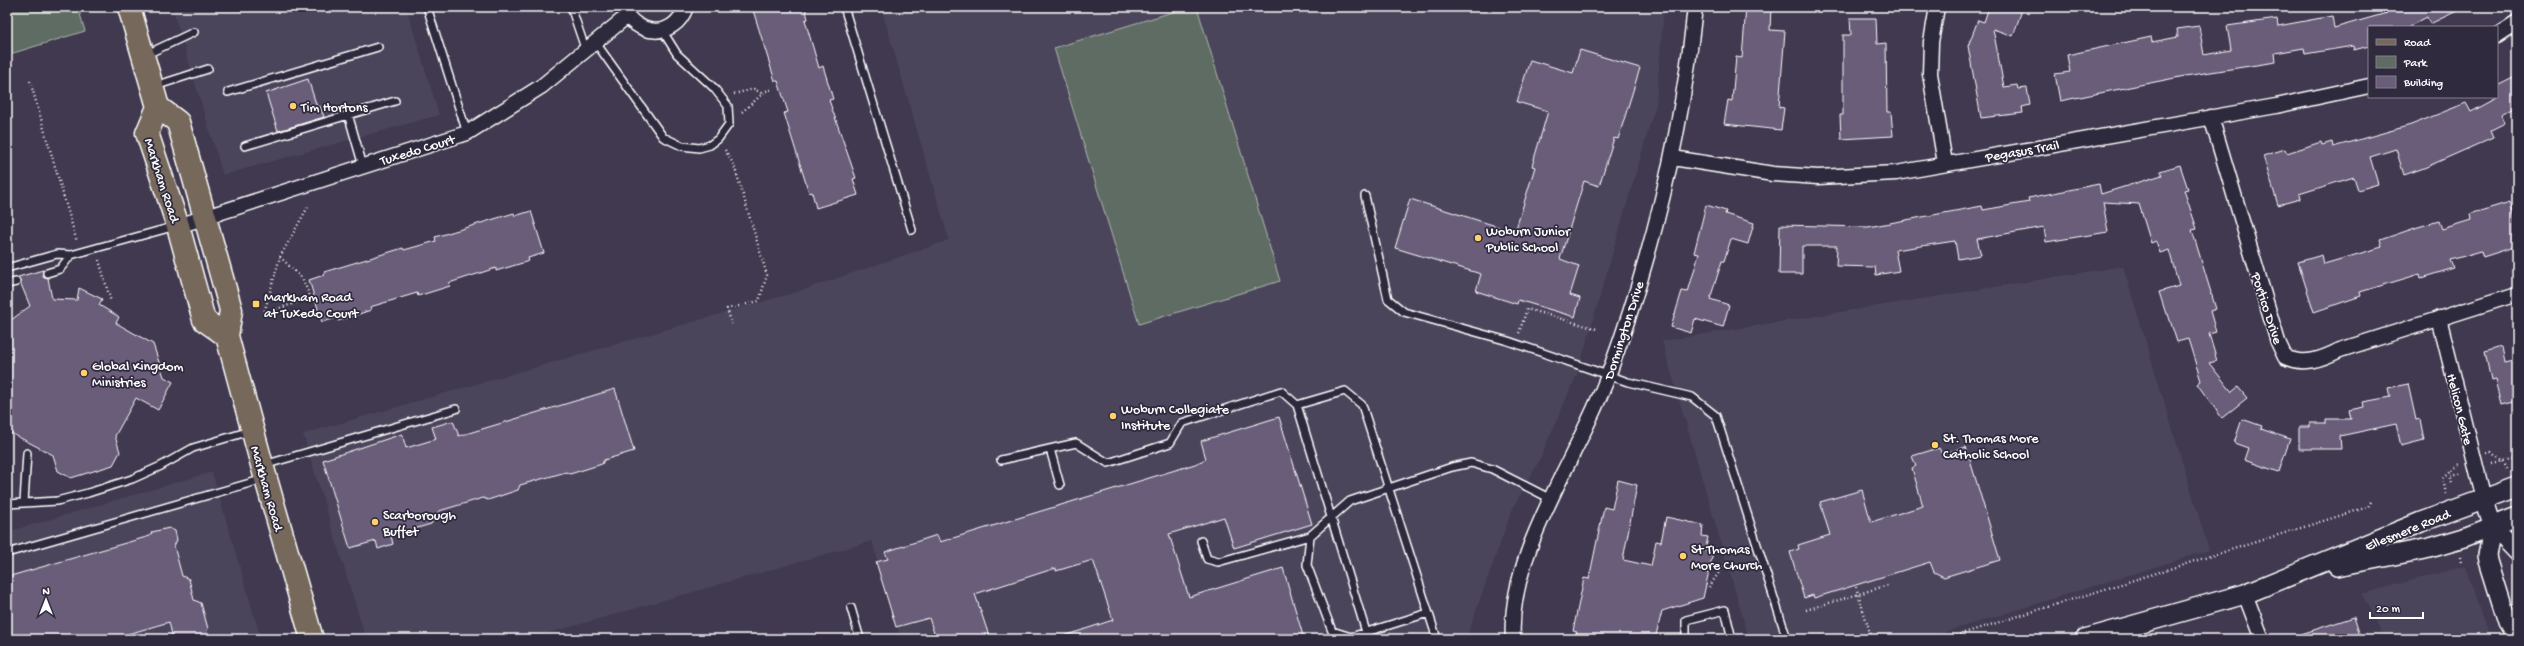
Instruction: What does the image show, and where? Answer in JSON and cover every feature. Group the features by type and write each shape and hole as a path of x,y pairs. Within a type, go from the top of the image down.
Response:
{"main road":[{"path":"129,7 158,107"},
{"name":"Markham Road","path":"228,336 204,320 178,226 147,133 158,107 178,122 231,310 228,336 252,430 312,639"},
{"name":"Ellesmere Road","path":"2085,639 2246,594 2298,574 2421,522 2484,499 2513,480"},
{"name":"Ellesmere Road","path":"2298,574 2430,548 2493,527 2517,517"}],"street":[{"path":"624,12 636,26 649,31 662,30 675,24 684,15 686,7"},
{"name":"Dormington Drive","path":"1512,639 1512,610 1521,571 1551,499 1579,444 1608,375 1644,264 1673,158 1689,64 1695,7"},
{"path":"1938,7 1931,42 1930,74 1945,163"},
{"name":"Tuxedo Court","path":"178,226 467,133 542,86 591,47 624,12"},
{"path":"2498,35 2517,23"},
{"name":"Pegasus Trail","path":"1673,158 1773,174 1818,177 1896,173 1945,163 2329,96 2368,86"},
{"name":"Portico Drive","path":"2211,117 2275,331 2285,357 2296,362 2324,358 2340,350 2517,294"},
{"name":"Helicon Gate","path":"2438,318 2484,499"},
{"path":"2484,499 2493,527 2517,552"},
{"path":"2493,527 2487,555 2488,561 2507,622 2517,639"},
{"path":"2246,594 2262,639"}],"lane":[{"path":"427,7 467,133"},
{"path":"571,7 591,47 663,137 682,146 699,148 710,145 718,139 729,124 728,106 714,88 677,54 662,30"},
{"path":"844,7 912,230"},
{"path":"143,56 194,32"},
{"path":"228,92 378,47"},
{"path":"152,86 208,69"},
{"path":"245,146 395,101"},
{"path":"348,114 363,166"},
{"path":"1365,196 1388,299 1404,312 1508,341 1608,375 1692,398 1716,416 1787,639"},
{"path":"7,268 57,254 71,255 178,226"},
{"path":"48,272 60,269 71,255"},
{"path":"7,284 16,282"},
{"path":"1000,460 1076,443 1108,463 1170,443 1182,424 1281,391 1297,405 1366,632"},
{"path":"1297,405 1345,391 1362,405 1437,639"},
{"path":"7,553 456,409"},
{"path":"7,504 57,501 88,493 132,479 161,466 193,448 252,430"},
{"path":"1050,449 1060,485"},
{"path":"24,502 27,453"},
{"path":"1201,541 1207,559 1218,562 1310,536 1350,501 1388,487 1471,463 1492,469 1551,499"},
{"path":"1310,536 1307,565 1332,631 1351,637 1428,612"},
{"path":"851,608 860,639"},
{"path":"1686,639 1686,620 1724,610 1732,639"}],"path":[{"path":"30,80 80,252"},
{"path":"734,94 754,89 763,94"},
{"path":"742,112 763,94 773,89"},
{"path":"725,150 734,165 767,275 759,301 727,309 732,324"},
{"path":"280,257 302,278 310,298 264,313 280,257 310,205"},
{"path":"96,248 112,302"},
{"path":"1519,336 1527,309 1597,329"},
{"path":"2484,454 2491,452 2503,462 2513,480"},
{"path":"2489,465 2517,460"},
{"path":"2445,486 2443,479 2462,461"},
{"path":"2452,483 2450,477 2462,473"},
{"path":"1944,639 2368,507 2372,500"},
{"path":"2460,558 2461,563"},
{"path":"1709,587 1726,562"},
{"path":"1806,610 1888,585"},
{"path":"1856,587 1872,639"}],"shaded area":[{"path":"172,7 406,7 439,115 223,175"},
{"path":"881,7 1664,7 1656,104 1578,372 1538,463 1512,510 1466,639 901,639 872,541 528,639 366,639 303,434 800,291 949,240"},
{"name":"St. Thomas More Catholic School","path":"2123,266 2209,550 1923,639 1749,639 1662,341"},
{"path":"212,472 261,639 7,639 7,532"},
{"path":"2465,566 2491,639 2385,639 2362,594"}],"green space":[{"path":"7,7 78,7 85,31 7,55"},
{"path":"1189,7 1197,7 1280,281 1139,324 1054,48"}],"building":[{"path":"752,7 805,7 808,19 805,20 819,68 823,66 833,99 829,100 856,178 853,179 858,195 816,208 812,192 809,193 784,113 788,112 778,81 775,81"},
{"path":"1746,7 1771,7 1770,30 1785,31 1779,107 1784,108 1781,130 1724,124 1728,100 1732,101 1736,57 1742,58"},
{"path":"1989,7 2023,7 2013,36 1993,29 2004,87 2017,85 2018,89 2027,88 2030,105 2022,107 2023,113 1981,118 1968,46 1978,20 1984,22"},
{"path":"2384,7 2465,7 2430,24 2427,17 2410,26 2368,26 2368,46 2354,50 2353,46 2305,54 2304,48 2275,53 2276,62 2185,76 2060,101 2055,74 2070,72 2067,55 2151,37 2152,42 2178,37 2177,29 2199,26 2204,55 2231,50 2227,26 2277,19 2278,26 2332,16 2334,28 2387,13"},
{"path":"1850,18 1876,18 1877,44 1886,43 1887,112 1891,112 1893,136 1841,139 1840,115 1843,115 1843,35 1851,35"},
{"path":"1580,50 1640,68 1618,139 1614,138 1599,186 1584,181 1560,259 1579,266 1570,295 1580,298 1575,317 1518,300 1517,304 1476,291 1481,274 1395,248 1410,199 1515,232 1535,167 1532,166 1548,111 1517,102 1530,60 1573,73"},
{"path":"2517,76 2517,106 2501,114 2505,123 2491,130 2494,137 2424,168 2404,175 2396,149 2370,157 2378,184 2358,190 2354,177 2299,194 2300,199 2278,205 2263,156 2285,149 2287,153 2321,142 2322,145 2332,142 2333,147 2411,125 2466,103 2471,112 2498,98 2498,86"},
{"name":"Tim Hortons","path":"308,79 317,107 320,106 324,117 278,131 266,93"},
{"path":"2180,165 2188,189 2184,190 2197,229 2192,230 2216,309 2210,311 2216,332 2209,334 2217,361 2209,363 2232,392 2238,387 2247,398 2222,418 2197,384 2201,381 2188,339 2177,342 2168,314 2166,314 2159,292 2179,286 2169,250 2160,253 2156,241 2151,243 2139,204 2103,202 2108,232 2046,242 2044,227 1977,239 1981,255 1958,259 1955,241 1895,250 1899,271 1876,275 1875,267 1836,266 1837,246 1802,246 1802,274 1779,274 1780,225 1868,227 1982,206 1983,210 2029,202 2028,198 2099,184 2101,194 2162,175 2160,171"},
{"path":"2510,202 2517,223 2517,246 2483,257 2481,251 2451,260 2454,268 2421,278 2420,274 2360,292 2361,296 2314,312 2298,262 2322,255 2324,264 2382,247 2380,240 2418,227 2439,221 2442,229 2471,220 2470,214"},
{"path":"1706,205 1726,211 1725,214 1754,223 1748,244 1731,239 1724,261 1722,261 1710,299 1729,305 1723,327 1695,319 1691,333 1671,327 1682,291 1688,292 1699,254 1694,253"},
{"path":"531,211 544,253 528,258 529,261 496,271 496,268 449,283 450,286 418,296 417,293 370,307 371,310 338,321 337,318 322,322 309,280 324,275 324,272 403,248 404,250 436,241 435,237 514,213 515,216"},
{"name":"Global Kingdom Ministries","path":"43,270 43,276 48,278 52,299 77,300 79,288 102,299 99,305 119,317 116,323 153,344 164,377 173,382 158,410 136,398 115,436 120,452 113,465 71,478 58,471 53,455 7,431 7,323 30,306 18,277"},
{"path":"2501,347 2504,363 2517,360 2517,400 2501,404 2495,380 2491,381 2485,352"},
{"path":"2408,384 2416,420 2420,419 2424,440 2401,446 2396,424 2340,436 2341,449 2299,449 2299,427 2310,427 2310,423 2326,423 2326,419 2351,419 2349,410 2364,407 2363,402 2390,397 2388,388"},
{"path":"615,389 634,451 604,460 602,464 570,474 566,472 520,485 518,490 488,500 483,498 439,511 431,524 391,536 393,544 378,549 376,541 350,548 323,460 402,434 406,448 436,439 432,427 453,421 459,436"},
{"path":"1279,417 1312,524 1234,548 1224,517 1169,534 1189,597 1283,568 1304,639 1065,639 1064,636 1113,620 1093,560 1056,571 1056,568 975,594 990,639 936,639 929,618 896,627 876,562 888,559 885,552 937,535 940,542 1195,464 1206,459 1201,441"},
{"path":"2242,419 2262,426 2261,429 2290,439 2279,472 2244,460 2248,448 2234,443"},
{"path":"1966,447 2000,560 1944,577 1934,572 1930,562 1814,598 1813,595 1804,598 1790,552 1799,549 1798,545 1830,535 1820,502 1862,490 1871,522 1923,506 1912,468 1916,466 1912,456 1939,448 1942,454"},
{"name":"St Thomas More Church","path":"1618,480 1637,485 1623,560 1651,566 1656,541 1661,542 1666,517 1703,525 1702,536 1708,537 1705,551 1713,553 1703,598 1662,611 1655,639 1575,639 1577,632 1573,631 1584,578 1589,579 1604,507 1612,509"},
{"path":"169,528 175,531 177,540 174,546 182,576 189,579 194,600 201,603 208,629 204,636 192,639 173,639 169,622 111,639 7,639 7,577 150,536 152,532"},
{"path":"2354,617 2361,639 2295,639 2295,636"}],"place":[{"name":"Tim Hortons","path":"293,106"},
{"name":"Woburn Junior Public School","path":"1478,238"},
{"name":"Markham Road at Tuxedo Court","path":"256,304"},
{"name":"Global Kingdom Ministries","path":"84,373"},
{"name":"Woburn Collegiate Institute","path":"1113,416"},
{"name":"St. Thomas More Catholic School","path":"1935,445"},
{"name":"Scarborough Buffet","path":"375,522"},
{"name":"St Thomas More Church","path":"1683,556"}]}
